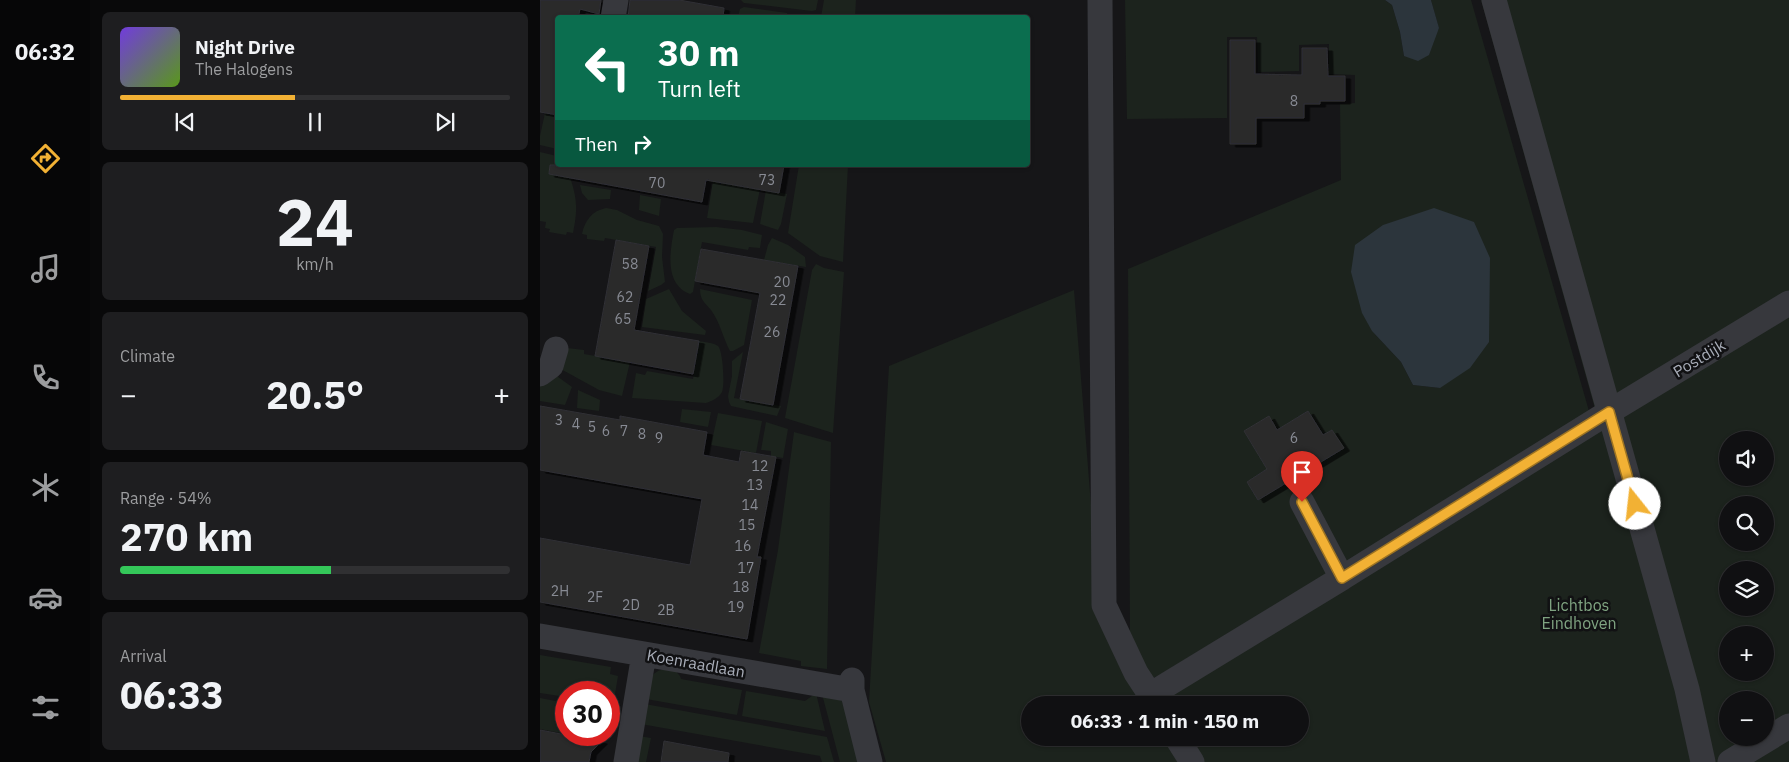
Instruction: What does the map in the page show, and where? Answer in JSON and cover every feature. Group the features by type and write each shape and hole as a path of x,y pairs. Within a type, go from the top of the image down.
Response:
{"street":[{"path":"614,15 616,0"},
{"path":"1100,0 1104,606 1136,673 1150,696"},
{"path":"1494,0 1687,689 1703,762"},
{"name":"Postdijk","path":"1159,696 1342,578 1789,303"},
{"path":"540,374 551,366 556,349"},
{"path":"1302,502 1342,578"},
{"name":"Koenraadlaan","path":"540,636 644,654 852,685 870,762"},
{"path":"626,762 644,654"},
{"path":"1730,762 1789,726"},
{"path":"1182,746 1192,762"}],"green space":[{"path":"741,0 818,0 816,10 812,11 744,3"},
{"path":"824,0 856,0 855,15 821,15"},
{"path":"1125,0 1385,0 1392,5 1400,32 1404,56 1439,29 1431,0 1471,0 1589,411 1584,417 1158,676 1150,679 1130,638 1128,269 1341,180 1340,104 1355,103 1355,75 1329,74 1329,44 1299,45 1299,71 1258,72 1257,37 1227,37 1227,118 1127,119","holes":["1372,331 1440,388 1413,385 1401,362"]},
{"name":"Lichtbos Eindhoven","path":"1481,0 1789,0 1789,762 1199,762 1188,746 1309,746 1309,696 1164,696 1600,427"},
{"path":"744,7 787,13 788,15 738,15 740,9"},
{"path":"545,113 555,115 555,149 540,145"},
{"path":"540,152 555,156 555,167 567,168 576,200 576,214 573,233 567,232 566,235 549,232 550,229 545,228 546,222 540,221"},
{"path":"799,167 848,167 843,262 820,256 788,233"},
{"path":"713,181 760,189 753,223 707,218"},
{"path":"580,185 611,190 610,199 588,200 582,193"},
{"path":"766,190 787,194 778,230 760,224"},
{"path":"640,195 661,199 659,216 639,210"},
{"path":"606,208 617,210 637,220 659,226 663,234 662,257 665,282 648,291 656,247 605,238 604,241 587,239 587,235 582,234 585,224 590,217 597,211"},
{"path":"716,227 762,235 760,248 749,247 748,250 702,242 693,292 690,294 676,283 672,275 670,257 674,230 677,228"},
{"path":"772,238 788,245 805,257 806,267 764,260"},
{"path":"816,264 824,268 844,272 833,433 785,418 812,270"},
{"path":"669,289 682,311 706,331 705,335 642,327 646,299"},
{"path":"700,289 752,300 744,345 730,351 717,320 702,299"},
{"path":"1074,290 1099,606 1148,696 1021,696 1021,746 1177,746 1187,762 886,762 869,702 889,366"},
{"path":"699,341 714,344 720,349 723,383 722,392 717,398 706,403 632,398 636,373 645,375 647,371 693,379"},
{"path":"567,348 584,350 584,354 630,362 622,396 599,390 559,368"},
{"path":"743,352 734,398 781,406 777,416 731,406 728,396 732,376 732,361"},
{"path":"554,374 572,387 565,405 540,401 540,382"},
{"path":"578,390 600,400 599,411 577,408"},
{"path":"682,409 711,412 708,427 680,422"},
{"path":"718,413 762,421 756,453 711,445"},
{"path":"766,422 788,429 783,458 771,456 771,451 761,450"},
{"path":"794,432 831,442 827,669 801,666 801,661 759,653 778,550"},
{"path":"540,655 611,667 610,674 618,676 617,681 555,681 555,695 540,693"},
{"path":"673,668 681,679 742,690 737,715 646,699 652,676 659,671"},
{"path":"746,691 805,701 816,693 825,731 742,716"},
{"path":"822,694 842,701 861,762 840,762"},
{"path":"540,698 555,701 555,732 540,729"},
{"path":"645,704 827,737 834,762 822,762 820,756 641,724"},
{"path":"639,736 651,738 646,762 634,762"}],"shaded area":[{"path":"1385,0 1431,0 1439,28 1429,55 1418,61 1404,56 1400,32 1392,5"},
{"path":"1434,208 1474,222 1490,258 1489,342 1470,368 1440,388 1413,385 1401,362 1372,331 1362,313 1351,272 1355,245 1383,225"}],"building":[{"path":"540,0 601,0 599,14 580,9 579,15 555,15 555,114 540,112"},
{"path":"630,0 679,0 724,8 723,15 628,15"},
{"path":"1230,40 1255,40 1255,74 1302,75 1302,48 1327,48 1328,76 1345,76 1345,101 1320,101 1320,104 1304,104 1304,118 1256,118 1256,144 1230,144"},
{"path":"550,165 555,165 555,167 784,167 779,193 706,180 702,202 549,174"},
{"path":"616,240 649,246 634,330 699,341 693,374 595,356"},
{"path":"701,249 798,266 773,405 740,399 760,293 695,281"},
{"path":"540,406 620,420 620,416 707,432 703,455 739,462 741,451 776,457 757,557 761,557 747,639 540,602 540,538 690,565 702,499 540,470"},
{"path":"1308,411 1323,435 1332,430 1344,448 1258,500 1247,482 1267,469 1244,431 1269,416 1277,430"},
{"path":"540,730 555,733 555,746 597,746 591,752 589,762 540,762"},
{"path":"664,741 729,753 728,762 661,762"}],"route":[{"path":"1302,502 1342,578 1609,412 1635,504"}]}
